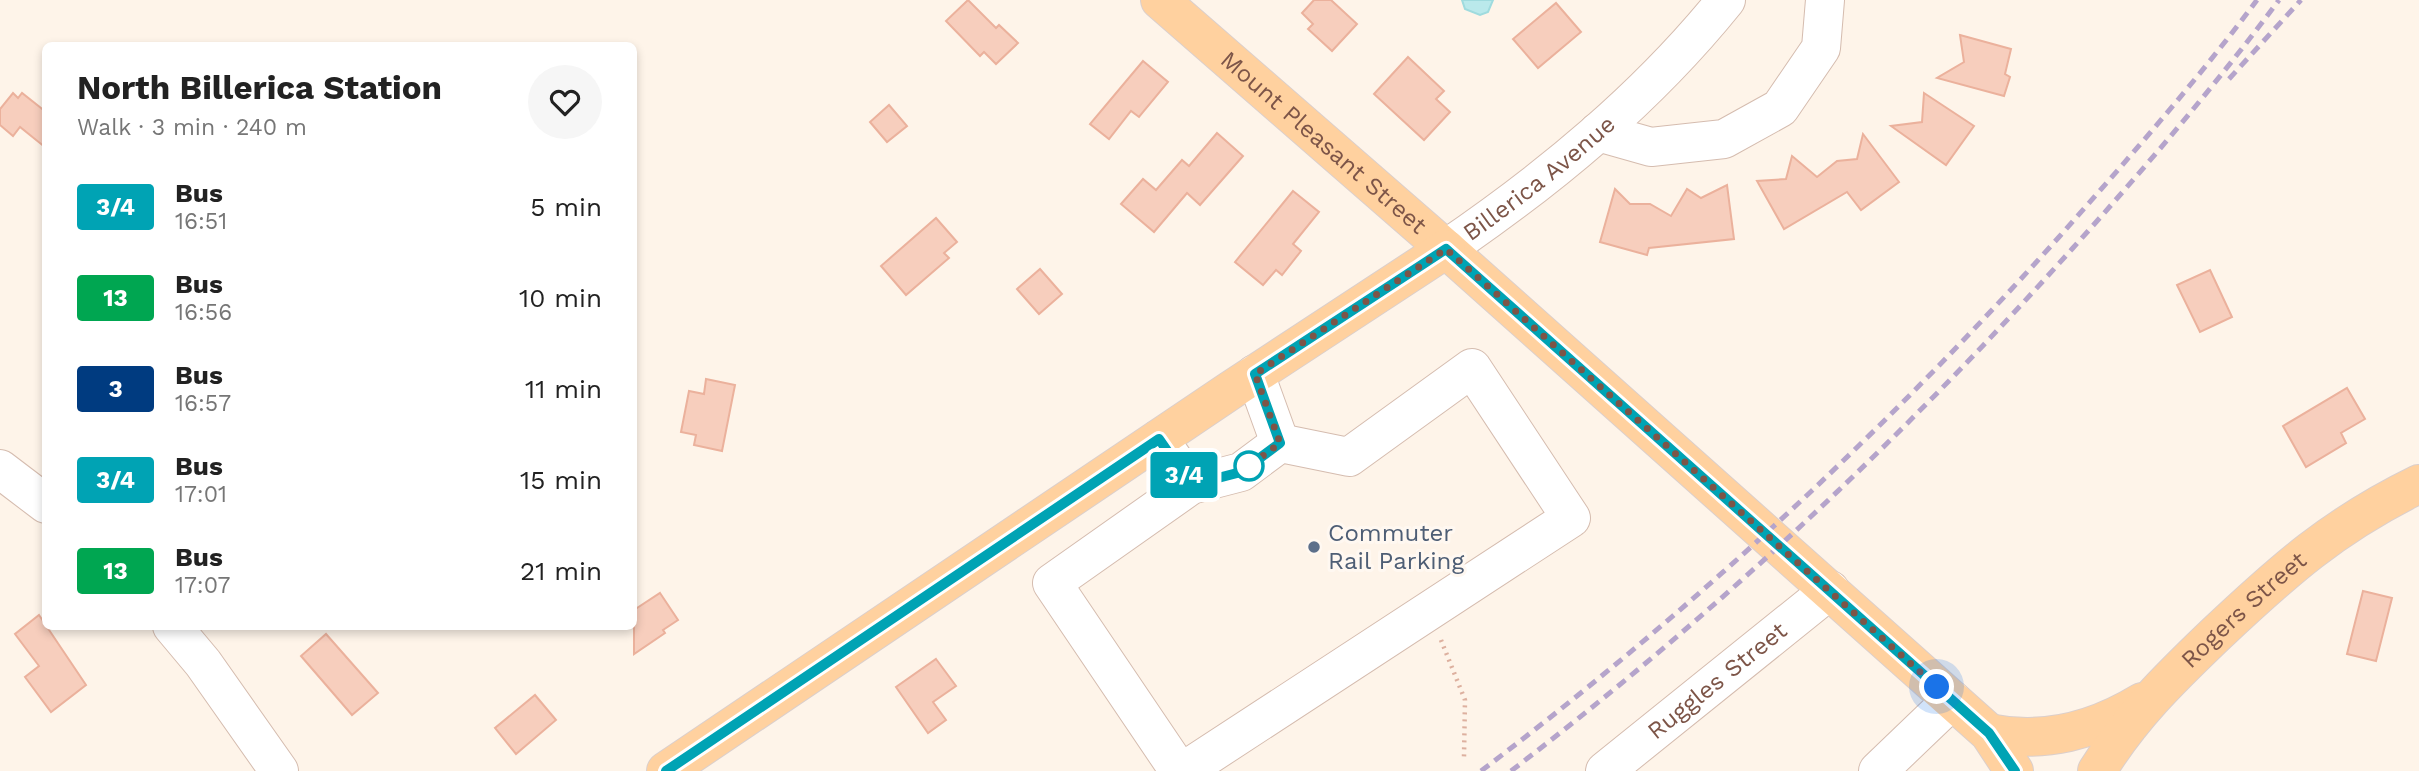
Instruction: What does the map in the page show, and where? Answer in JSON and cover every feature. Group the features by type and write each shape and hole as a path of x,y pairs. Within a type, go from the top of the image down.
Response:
{"main road":[{"name":"Mount Pleasant Street","path":"1160,0 1446,249 1989,733 2014,771"},
{"name":"Billerica Avenue","path":"666,771 1255,374 1446,249"},
{"name":"Rogers Street","path":"2097,771 2120,735 2150,698 2274,579 2316,544 2363,512 2419,484"},
{"path":"1989,733 2031,738 2081,729 2125,712 2150,698"}],"street":[{"name":"Billerica Avenue","path":"1446,249 1532,188 1598,132 1664,69 1726,0"},
{"path":"1598,132 1651,147 1724,139 1780,108 1821,48 1825,0"},
{"path":"1472,368 1571,518 1181,771 1052,583 1191,485 1241,472 1280,443 1349,457 1472,368"},
{"path":"1255,374 1280,443"},
{"path":"1159,439 1191,485"},
{"path":"0,469 42,501"},
{"name":"Ruggles Street","path":"1605,771 1830,590"},
{"path":"175,630 203,663 279,771"},
{"path":"1885,768 1952,701"}],"path":[{"path":"1429,611 1465,700 1464,757"}],"water":[{"path":"1462,0 1493,0 1488,12 1480,15 1465,9"}],"building":[{"path":"968,0 996,28 999,25 1018,43 996,64 984,52 980,56 946,21"},
{"path":"1314,0 1331,0 1357,24 1332,51 1308,29 1313,24 1302,13"},
{"path":"1556,3 1581,32 1538,68 1513,39"},
{"path":"1960,35 2011,49 2005,74 2010,77 2004,96 1937,78 1964,62"},
{"path":"1408,57 1444,91 1436,99 1450,112 1424,140 1374,94"},
{"path":"1143,61 1168,82 1139,117 1131,111 1109,139 1090,124"},
{"path":"13,93 18,98 22,93 42,109 42,145 20,127 13,136 0,125 0,109"},
{"path":"1924,93 1974,126 1946,165 1891,126 1922,122"},
{"path":"889,105 907,126 887,142 870,122"},
{"path":"1217,133 1243,156 1200,205 1187,193 1154,232 1121,204 1143,179 1156,190 1182,160 1189,166"},
{"path":"1863,134 1899,182 1861,210 1847,192 1784,229 1757,181 1786,179 1792,156 1817,177 1837,161 1857,159"},
{"path":"1727,185 1734,239 1649,248 1647,255 1600,242 1615,189 1630,204 1650,204 1671,216 1687,189 1701,198"},
{"path":"1293,191 1319,212 1293,244 1301,251 1282,275 1276,270 1263,285 1235,262"},
{"path":"936,218 957,242 944,253 949,258 906,295 881,266"},
{"path":"1040,269 1062,294 1039,314 1017,289"},
{"path":"2210,270 2232,317 2200,332 2177,285"},
{"path":"706,379 735,385 722,451 694,445 696,435 681,432 689,391 704,394"},
{"path":"2347,388 2365,419 2341,433 2346,443 2306,467 2283,426"},
{"path":"2363,591 2392,598 2376,661 2347,654"},
{"path":"660,593 678,620 663,630 665,633 634,654 634,630 637,630 637,608"},
{"path":"39,615 42,630 49,630 86,685 51,712 25,677 39,666 15,634"},
{"path":"326,634 378,693 352,715 301,656"},
{"path":"936,659 956,686 933,702 946,720 928,733 896,687"},
{"path":"535,695 556,720 516,754 495,728"}],"railway":[{"path":"1481,771 1635,648 1710,584 1783,518 1924,381 2059,237 2185,91 2257,0"},
{"path":"1511,771 1587,712 1733,588 1873,457 1941,389 2126,188 2279,0"},
{"path":"2229,79 2301,0"}],"bus line":[{"name":"3/4","path":"666,771 1159,439 1191,485 1241,472 1280,443 1255,374 1446,249 1989,733 2015,771"}],"place":[{"name":"Commuter Rail Parking","path":"1314,547"}],"route":[{"path":"1249,466 1241,472 1280,443 1255,374 1446,249 1937,687"}]}
